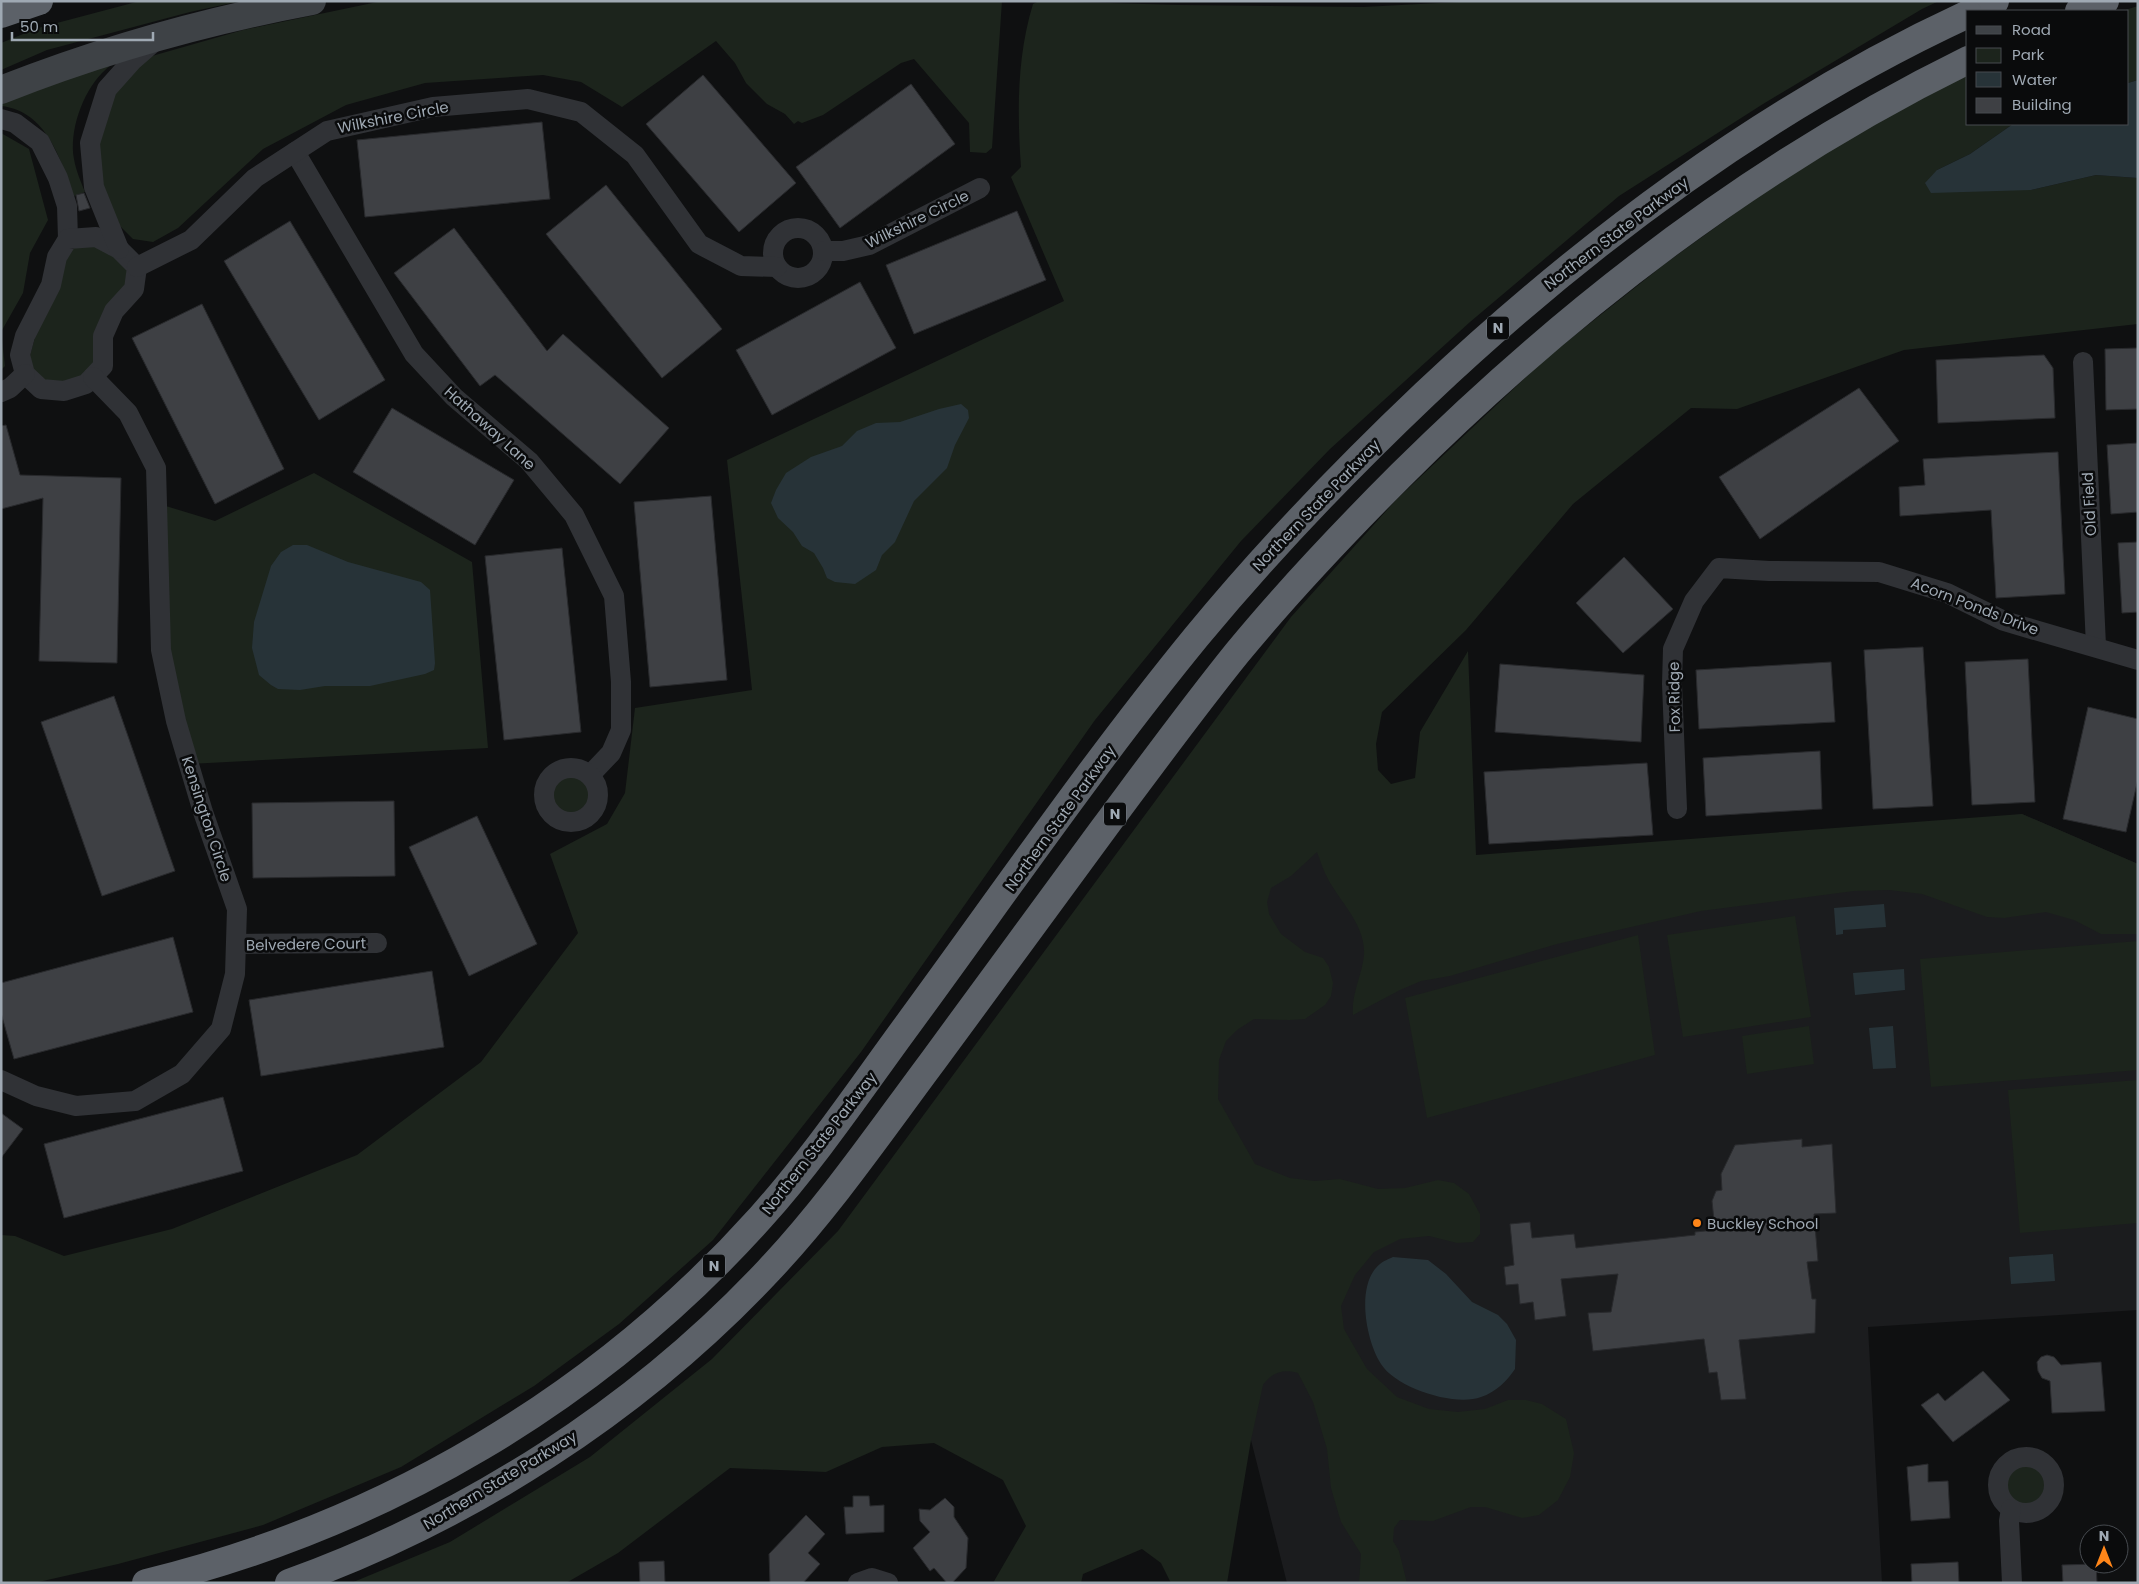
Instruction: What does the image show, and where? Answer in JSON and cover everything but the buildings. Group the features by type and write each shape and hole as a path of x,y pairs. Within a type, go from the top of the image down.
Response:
{"highway":[{"path":"1,14 40,1"},
{"path":"1975,10 1995,1"},
{"path":"2082,10 2105,1"},
{"name":"Northern State Parkway","path":"146,1583 206,1567 280,1543 344,1517 407,1488 519,1424 582,1381 637,1338 714,1268 784,1191 853,1101 1154,690 1243,582 1289,531 1385,432 1487,337 1540,292 1594,248 1706,166 1821,91 1882,57 1966,15"},
{"name":"Northern State Parkway","path":"289,1583 344,1562 404,1535 464,1505 522,1470 636,1392 716,1322 765,1275 842,1184 1195,705 1287,595 1380,496 1436,441 1532,353 1631,272 1692,226 1808,148 1865,114 1966,61"}],"main road":[{"path":"1,90 92,57 160,36 227,19 312,1"}],"street":[{"path":"120,249 94,187 90,143 107,89 132,61 160,36"},
{"name":"Wilkshire Circle","path":"137,267 191,240 255,178 327,131 433,106 528,99 581,112 636,155 699,244 740,266 777,267 790,277 806,277 819,268 824,251 843,251 869,245 980,188"},
{"path":"1,119 15,123 40,142 58,178 67,206 68,239 57,257 51,284 25,336 20,355 25,374 41,389 64,391 86,384 93,377 103,366 103,336 114,311 134,289 137,267 120,249 96,237 68,239"},
{"name":"Hathaway Lane","path":"295,152 414,354 454,397 529,461 574,515 614,596 621,682 621,730 611,753 590,775"},
{"path":"777,267 774,260 774,244 785,231 792,228 801,227 816,235 822,242 824,251"},
{"name":"Old Field","path":"2083,362 2096,646"},
{"path":"1,392 10,388 25,374"},
{"name":"Kensington Circle","path":"1,1080 36,1096 76,1106 135,1101 182,1074 221,1029 236,974 237,909 203,812 176,721 161,650 156,468 128,413 93,377"},
{"name":"Acorn Ponds Drive","path":"1719,568 1769,572 1880,572 1947,592 2004,621 2096,646 2138,660"},
{"name":"Fox Ridge","path":"1677,809 1672,684 1674,649 1694,601 1719,568"},
{"name":"Belvedere Court","path":"236,944 376,943"},
{"path":"2011,1509 2009,1521 2012,1583"},
{"path":"858,1583 872,1578 888,1583"}],"shaded area":[{"name":"Buckley School","path":"2022,814 2138,864 2138,1310 1868,1327 1882,1583 1287,1583 1251,1440 1240,1374 1206,1094 1239,872 1302,823 1370,895"}],"green space":[{"path":"140,1 241,1 190,12 47,50 1,70 1,43 38,28"},
{"path":"382,1 1002,1 992,148 986,153 970,152 969,123 914,59 901,63 823,115 802,123 798,121 794,124 785,114 767,104 746,83 735,63 716,41 622,107 581,82 543,75 425,83 346,105 263,149 178,228 153,242 133,239 116,222 102,186 98,130 121,79 145,58 243,30"},
{"path":"1039,1 1363,7 1477,1 1939,1 1922,9 1763,104 1619,196 1470,322 1330,449 1241,541 1095,720 861,1052 713,1240 619,1324 534,1386 401,1467 263,1525 118,1564 34,1583 1,1583 1,1235 15,1236 64,1256 172,1229 357,1155 481,1062 578,933 550,854 607,824 625,793 635,708 752,690 727,460 1064,301 1011,177 1021,167 1019,105 1021,64 1033,4"},
{"path":"2138,6 2138,80 2129,83 2129,10 2125,10"},
{"path":"122,56 104,71 88,91 79,113 75,125 73,148 76,168 85,192 74,196 50,139 30,117 17,110 1,106 1,95"},
{"path":"1966,74 1966,125 2012,125 1970,154 1937,170 2031,190 2096,175 2138,178 2138,324 1904,350 1737,409 1691,408 1573,504 1466,630 1382,712 1376,744 1378,770 1391,784 1415,778 1420,732 1468,651 1476,855 2022,814 2138,864 2138,934 2101,934 2074,920 2046,912 2004,918 1987,917 1922,894 1889,890 1854,891 1701,911 1557,944 1450,976 1421,981 1353,1015 1355,992 1364,955 1363,943 1356,922 1330,883 1317,852 1291,876 1271,888 1267,902 1269,914 1281,934 1305,952 1323,958 1329,967 1333,983 1331,996 1325,1005 1305,1019 1254,1019 1237,1030 1226,1041 1219,1060 1218,1099 1255,1164 1290,1178 1315,1181 1340,1179 1378,1189 1405,1188 1438,1180 1454,1183 1469,1194 1480,1214 1480,1234 1473,1242 1457,1243 1429,1236 1400,1239 1374,1252 1355,1275 1341,1306 1344,1329 1367,1369 1397,1397 1429,1409 1458,1412 1485,1409 1508,1400 1526,1400 1542,1404 1566,1419 1574,1453 1570,1477 1558,1500 1539,1515 1522,1518 1485,1507 1471,1507 1433,1521 1400,1520 1394,1528 1393,1541 1399,1551 1407,1583 1359,1583 1361,1554 1341,1522 1331,1488 1327,1449 1313,1402 1298,1373 1288,1371 1274,1374 1263,1385 1251,1440 1227,1583 1171,1583 1161,1563 1142,1549 1083,1574 1081,1583 993,1583 1026,1526 1003,1480 934,1443 882,1447 826,1472 730,1468 618,1553 566,1583 351,1583 450,1542 590,1457 712,1359 838,1231 1291,617 1396,500 1545,359 1666,263 1799,167"},
{"path":"1,133 29,149 48,220 30,253 23,293 1,332"},
{"path":"96,237 137,267 114,311 103,366 64,391 25,374 57,257"},
{"path":"1,332 5,366 1,370"},
{"path":"314,473 472,562 488,748 189,764 176,721 156,503 215,521"},
{"path":"571,768 581,770 590,776 596,785 598,795 596,805 590,814 581,820 571,822 561,820 552,814 546,805 544,795 546,785 552,776 561,770"},
{"path":"1795,916 1811,1017 1683,1037 1667,935"},
{"path":"1638,935 1655,1055 1427,1118 1405,998"},
{"path":"2138,941 2138,1070 1931,1087 1920,959"},
{"path":"1809,1026 1814,1064 1747,1074 1742,1036"},
{"path":"2138,1080 2138,1223 2020,1233 2008,1090"},
{"path":"2020,1457 2032,1457 2042,1461 2050,1469 2054,1485 2050,1501 2042,1509 2032,1513 2020,1513 2010,1509 2002,1501 1998,1491 1998,1479 2002,1469 2010,1461"}],"water":[{"path":"2138,80 2138,178 2096,175 2031,190 1931,193 1925,183 1937,170 1970,154 2012,125 2129,125 2129,83"},
{"path":"961,404 968,410 969,418 955,445 947,468 914,501 895,542 882,555 876,570 855,584 835,582 827,578 814,553 802,546 793,532 778,518 771,503 786,473 811,457 842,446 857,431 876,423 900,422"},
{"path":"293,545 307,545 348,562 421,582 430,590 434,670 425,674 370,686 325,686 300,690 278,689 259,675 252,648 254,622 271,566 281,552"},
{"path":"1884,904 1886,927 1843,930 1843,934 1836,935 1834,908"},
{"path":"1904,969 1905,990 1855,995 1853,973"},
{"path":"1893,1026 1896,1068 1873,1069 1869,1028"},
{"path":"2053,1254 2055,1281 2011,1284 2009,1257"},
{"path":"1393,1257 1428,1260 1446,1274 1472,1302 1498,1315 1507,1324 1516,1340 1515,1369 1500,1386 1481,1397 1457,1399 1442,1397 1412,1388 1399,1381 1381,1364 1371,1341 1365,1298 1372,1273 1381,1263"}],"place":[{"name":"Buckley School","path":"1697,1223"}]}
